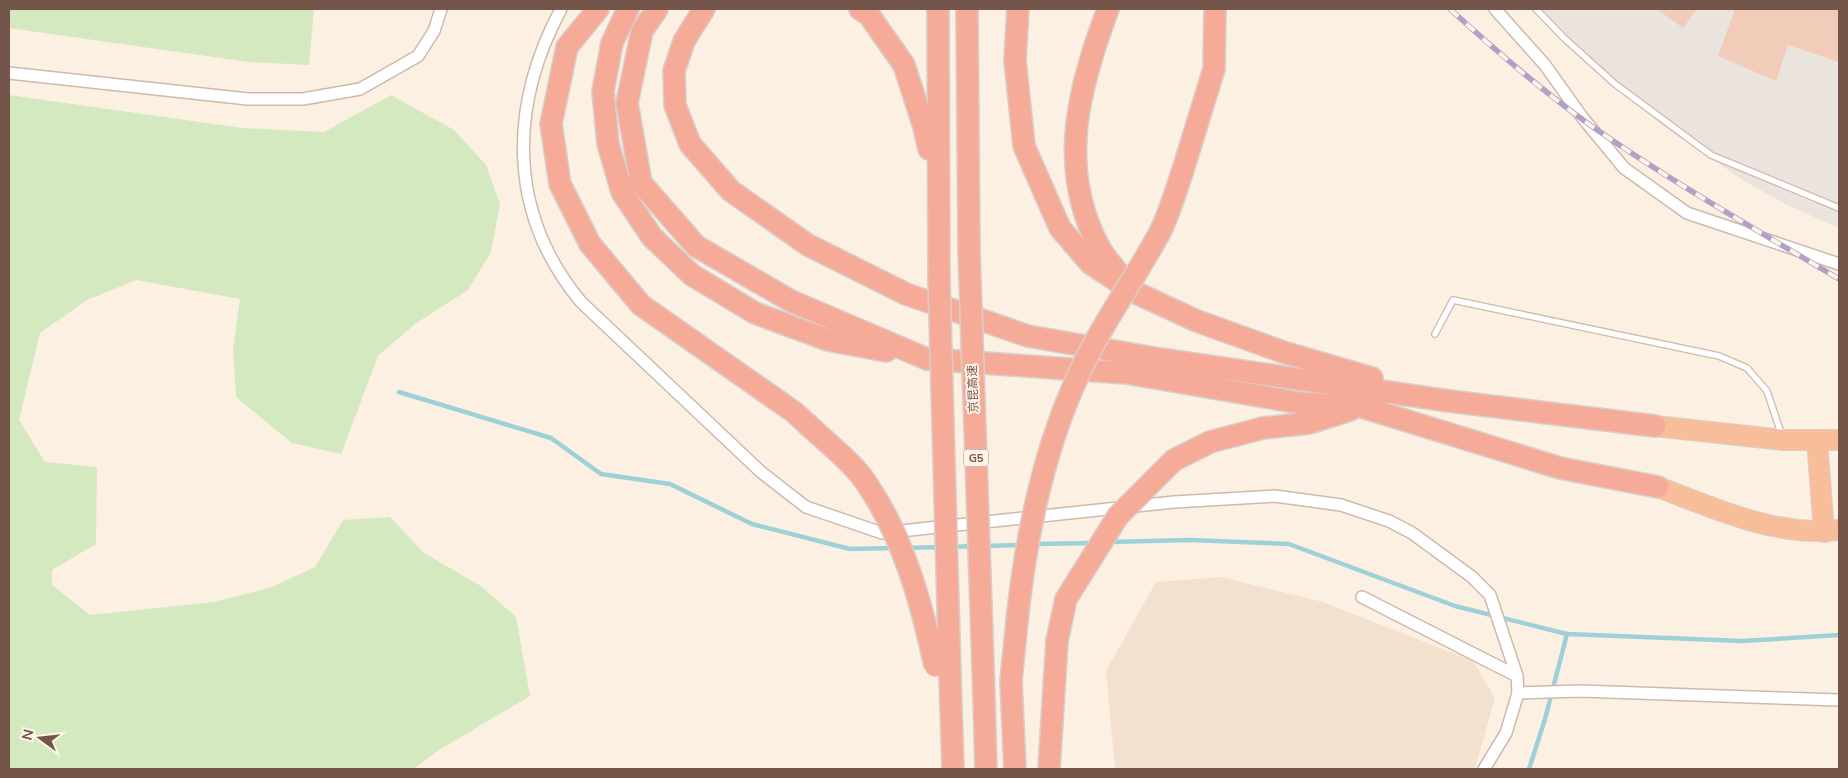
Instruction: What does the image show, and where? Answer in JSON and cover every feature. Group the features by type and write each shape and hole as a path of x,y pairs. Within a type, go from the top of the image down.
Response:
{"highway":[{"path":"598,9 567,47 551,124 560,184 590,244 641,305 794,412 864,479 896,534 923,608 943,671"},
{"path":"628,9 612,43 602,91 608,144 622,192 652,237 692,275 755,313 828,340 927,359 1126,373 1300,403 1362,407 1560,468 1658,487 1758,524 1832,531 1816,440"},
{"path":"657,9 642,31 626,103 641,183 696,246 791,302 927,359"},
{"path":"704,9 684,41 674,71 675,105 690,144 731,191 808,245 906,294 1028,336 1170,360 1449,401 1656,426 1783,440 1839,440"},
{"path":"860,9 869,15 904,65 924,127 938,198"},
{"path":"938,9 943,671 952,747 952,769"},
{"name":"京昆高速","path":"967,9 969,250 986,769"},
{"path":"1018,9 1015,60 1024,146 1060,228 1090,263 1132,291 1197,321 1283,352 1449,401"},
{"path":"1108,9 1094,46 1078,106 1075,164 1081,203 1098,246 1132,291"},
{"path":"1015,769 1011,681 1020,591 1050,446 1078,375 1106,321 1160,232 1182,173 1214,69 1215,9"},
{"path":"1049,769 1057,641 1066,599 1118,516 1174,460 1210,442 1262,428 1309,423 1362,407"}],"street":[{"path":"9,73 248,99 303,99 360,89 418,56 434,31 441,9"},
{"path":"561,9 544,45 536,68 523,135 527,194 538,232 546,251 568,286 596,317 761,472 806,507 882,533 1174,502 1254,496 1309,499 1365,512 1412,532 1472,577 1490,595 1517,676 1518,693 1506,733 1484,769"},
{"path":"1494,9 1545,65 1582,117 1624,168 1687,213 1839,264"},
{"path":"1362,597 1517,676"},
{"path":"1518,693 1580,691 1839,700"}],"lane":[{"path":"1536,9 1564,38 1615,84 1710,155 1839,208"},
{"path":"1435,334 1453,300 1718,356 1747,368 1767,391 1783,440"}],"shaded area":[{"path":"1531,9 1839,9 1839,228 1787,205 1746,182 1667,129 1593,69"},
{"path":"1222,577 1323,602 1473,661 1495,698 1475,769 1115,769 1106,671 1156,582"}],"green space":[{"path":"9,9 314,9 309,65 249,62 9,28"},
{"path":"9,95 242,128 324,132 391,95 454,130 486,165 500,204 491,252 468,290 415,324 378,356 341,454 292,443 236,397 233,350 240,299 136,280 87,300 40,333 19,420 45,462 97,467 96,544 52,570 52,585 90,615 214,602 272,587 315,567 343,520 390,517 424,553 481,586 516,617 530,696 439,750 413,769 9,769"}],"building":[{"path":"1657,9 1697,9 1683,28"},
{"path":"1735,9 1839,9 1839,62 1788,45 1776,81 1718,56"}],"waterway":[{"path":"399,392 551,438 601,474 670,484 752,524 850,549 894,548"},
{"path":"1109,542 1191,540 1289,544 1455,606 1567,634 1742,641 1839,635"},
{"path":"1034,544 1094,543"},
{"path":"984,546 1021,545"},
{"path":"952,547 974,546"},
{"path":"907,548 941,547"},
{"path":"1529,769 1545,719 1567,634"}],"railway":[{"path":"1450,9 1518,69 1620,146 1839,279"}]}
